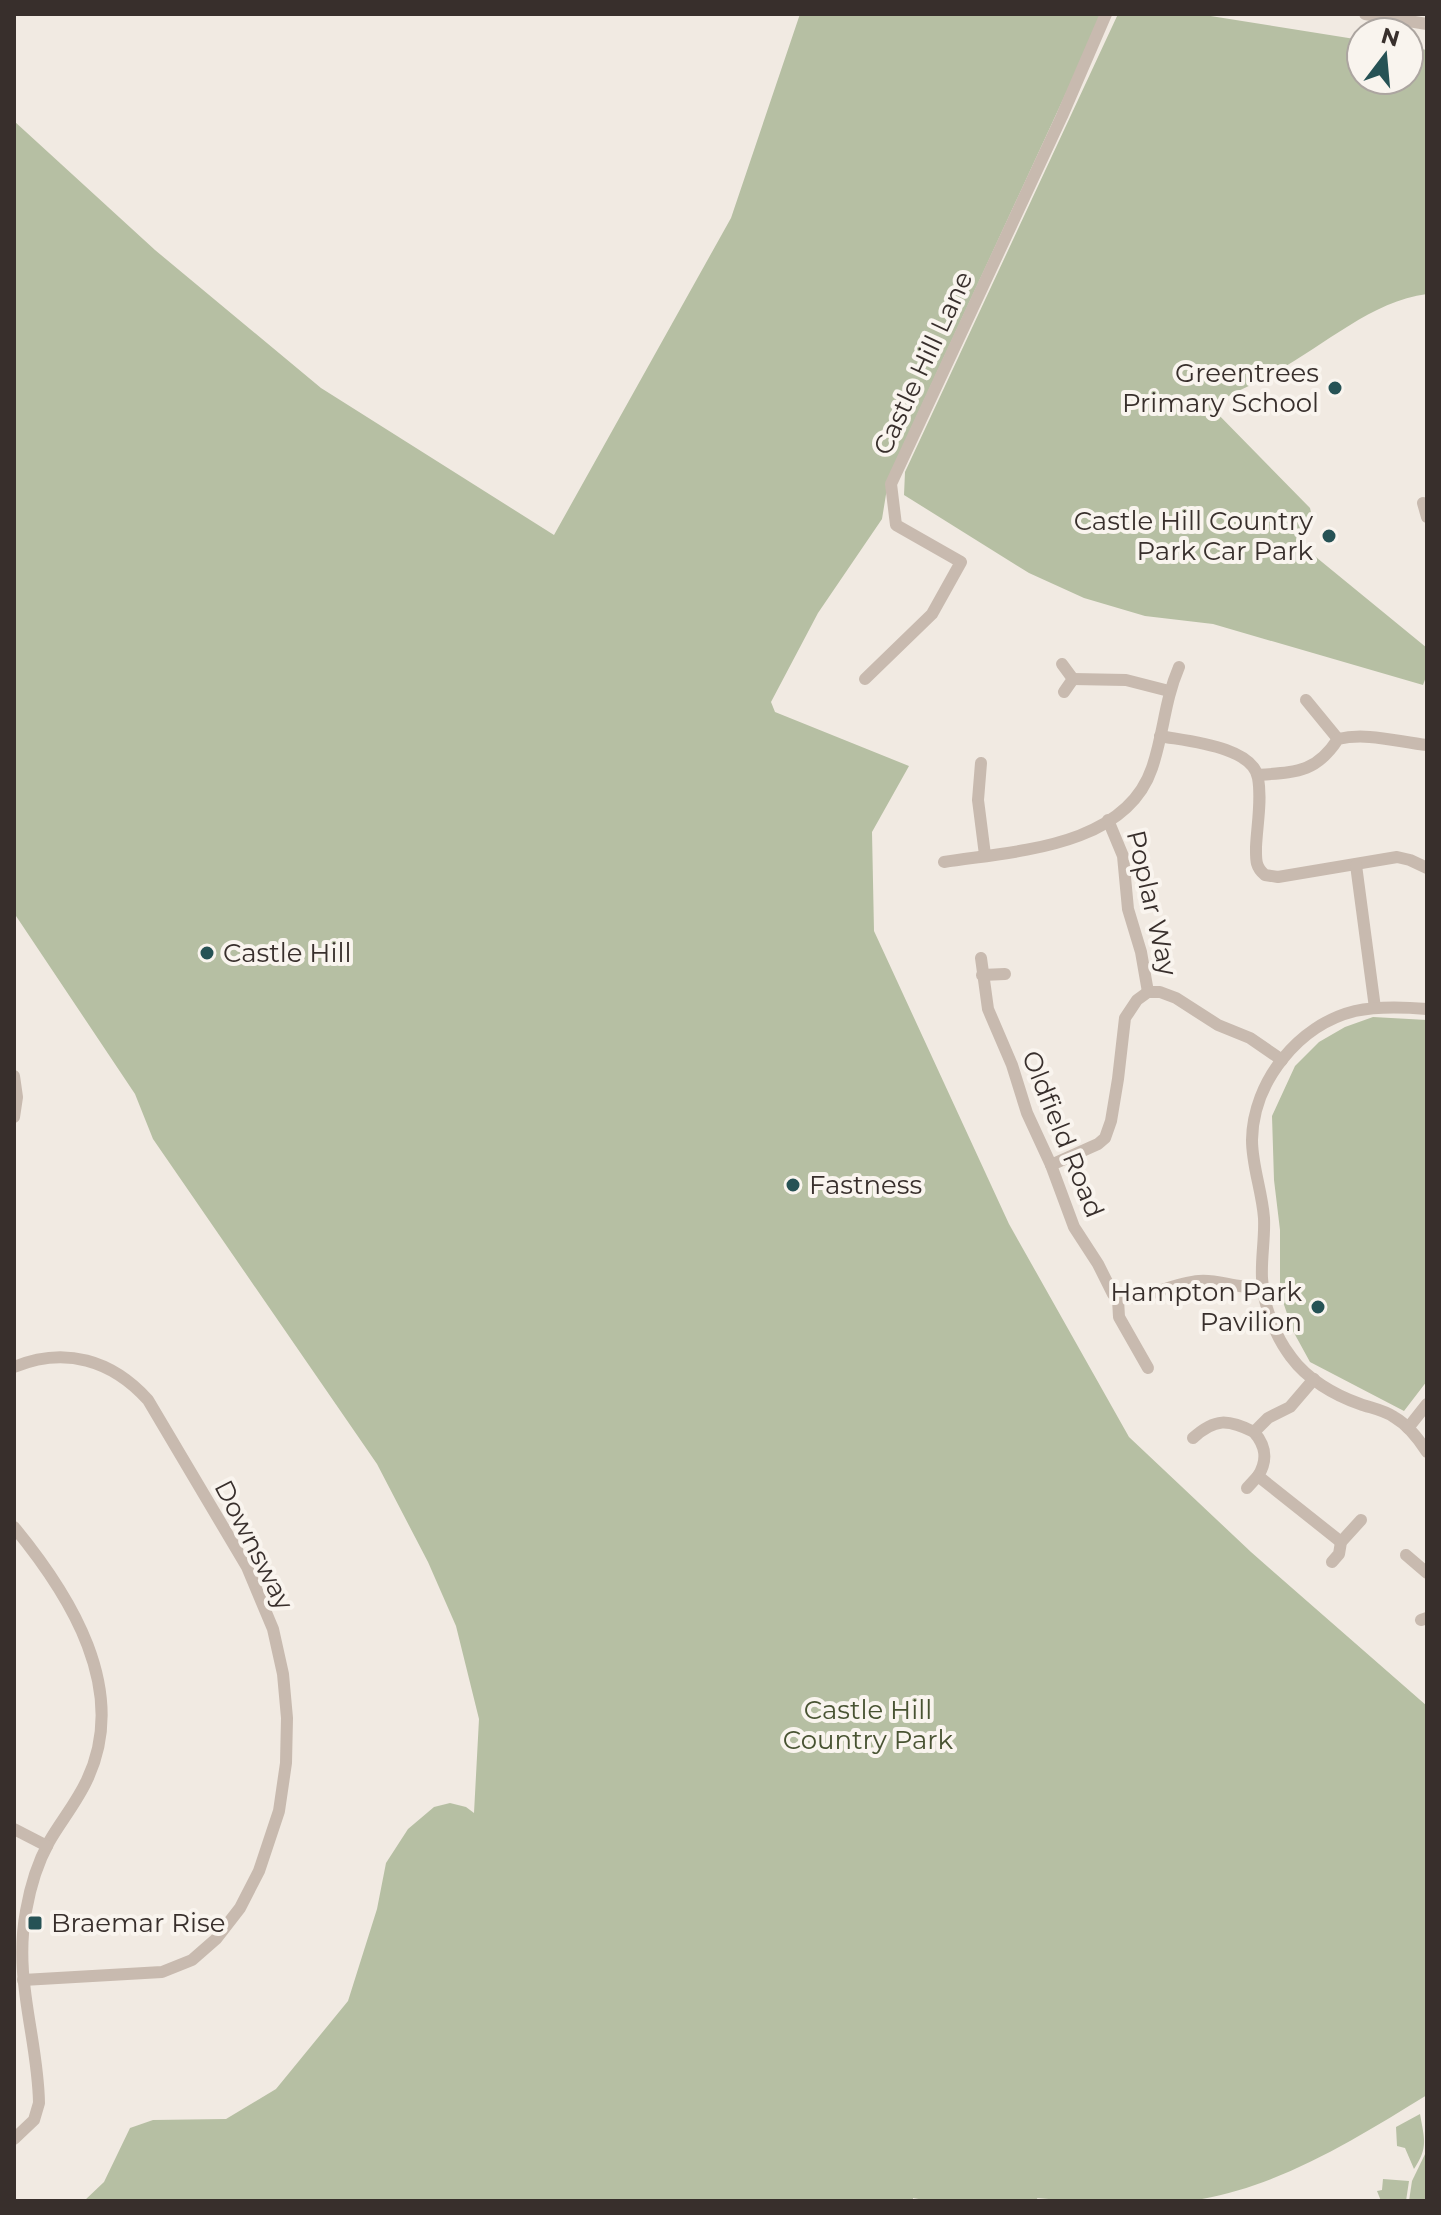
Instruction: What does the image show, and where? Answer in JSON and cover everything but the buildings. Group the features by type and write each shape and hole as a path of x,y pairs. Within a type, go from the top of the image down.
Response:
{"street":[{"name":"Castle Hill Lane","path":"865,679 932,614 961,562 896,525 891,484 1062,116 1106,14"},
{"path":"1365,14 1427,24"},
{"path":"1062,664 1073,679"},
{"path":"944,862 1060,844 1086,834 1108,820 1140,791 1152,767 1169,691 1179,667"},
{"path":"1073,679 1126,680 1169,691"},
{"path":"1064,692 1073,679"},
{"path":"1306,700 1338,739"},
{"path":"1160,736 1196,741 1226,750 1245,761 1258,775 1256,861 1261,872 1278,877 1397,857 1427,868"},
{"path":"1258,775 1314,765 1326,757 1338,739 1364,736 1427,745"},
{"path":"981,763 978,800 985,855"},
{"name":"Poplar Way","path":"1108,820 1123,856 1128,909 1141,952 1148,992 1160,992 1176,998 1218,1025 1250,1038 1282,1060"},
{"path":"1356,865 1375,1008"},
{"name":"Oldfield Road","path":"981,958 991,1016 1012,1065 1027,1113 1074,1227 1118,1299 1119,1317 1148,1368"},
{"path":"982,975 1005,974"},
{"path":"1051,1165 1105,1138 1110,1127 1118,1079 1125,1018 1137,1000 1148,992"},
{"path":"1427,1009 1375,1008 1344,1014 1300,1040 1282,1060 1261,1098 1252,1137 1253,1160 1264,1216 1262,1286 1274,1327 1285,1348 1314,1379 1350,1401 1394,1417 1408,1428 1427,1452"},
{"path":"14,1076 17,1097 14,1117"},
{"path":"1118,1299 1200,1281 1242,1288 1262,1286"},
{"name":"Downsway","path":"14,1367 31,1360 57,1356 86,1359 124,1377 148,1400 258,1589 278,1652 286,1700 288,1740 279,1811 262,1862 240,1908 211,1944 192,1960 162,1972 20,1989"},
{"path":"1254,1432 1268,1418 1290,1407 1314,1379"},
{"path":"1408,1428 1427,1404"},
{"path":"1193,1438 1206,1426 1216,1422 1230,1423 1254,1432 1266,1454 1258,1476 1247,1488"},
{"path":"1258,1476 1341,1542"},
{"path":"1332,1562 1339,1554 1341,1542 1361,1520"},
{"path":"14,1527 75,1616 92,1659 101,1697 102,1725 92,1768 47,1846 26,1908 20,1989 39,2103 34,2120 14,2139"},
{"path":"1406,1555 1427,1573"},
{"path":"14,1829 47,1846"}],"green space":[{"name":"Castle Hill Country Park","path":"800,14 1100,14 889,476 882,519 818,613 771,702 775,712 909,766 872,832 874,931 1009,1224 1129,1437 1251,1552 1427,1706 1427,2095 1347,2143 1291,2171 1232,2192 1187,2201 1037,2198 1038,2201 930,2201 913,2198 913,2201 84,2201 104,2182 130,2128 153,2120 226,2119 276,2089 348,2001 377,1909 386,1863 408,1829 434,1807 450,1803 466,1807 474,1813 479,1719 456,1626 428,1562 377,1464 153,1139 135,1094 14,913 14,121 155,250 321,388 554,535 731,218"},
{"path":"1118,14 1198,14 1345,37 1345,96 1425,96 1427,50 1427,294 1387,305 1349,325 1295,361 1210,406 1310,508 1313,521 1298,539 1300,544 1427,648 1427,674 1423,685 1213,624 1145,616 1084,598 1029,573 904,495 905,472"},
{"path":"1373,1017 1427,1020 1427,1381 1404,1411 1310,1362 1293,1331 1280,1293 1280,1230 1274,1180 1272,1116 1295,1066 1319,1042 1345,1027"},
{"path":"1420,2114 1424,2148 1414,2169 1405,2148 1397,2146 1396,2127"},
{"path":"1427,2150 1427,2201 1409,2201 1412,2181"},
{"path":"1383,2179 1409,2181 1406,2201 1381,2201 1377,2191 1382,2190"}],"place":[{"name":"Greentrees Primary School","path":"1335,388"},
{"name":"Castle Hill Country Park Car Park","path":"1329,536"},
{"name":"Castle Hill","path":"207,953"},
{"name":"Fastness","path":"793,1185"},
{"name":"Hampton Park Pavilion","path":"1318,1307"},
{"name":"Braemar Rise","path":"35,1923"}]}
